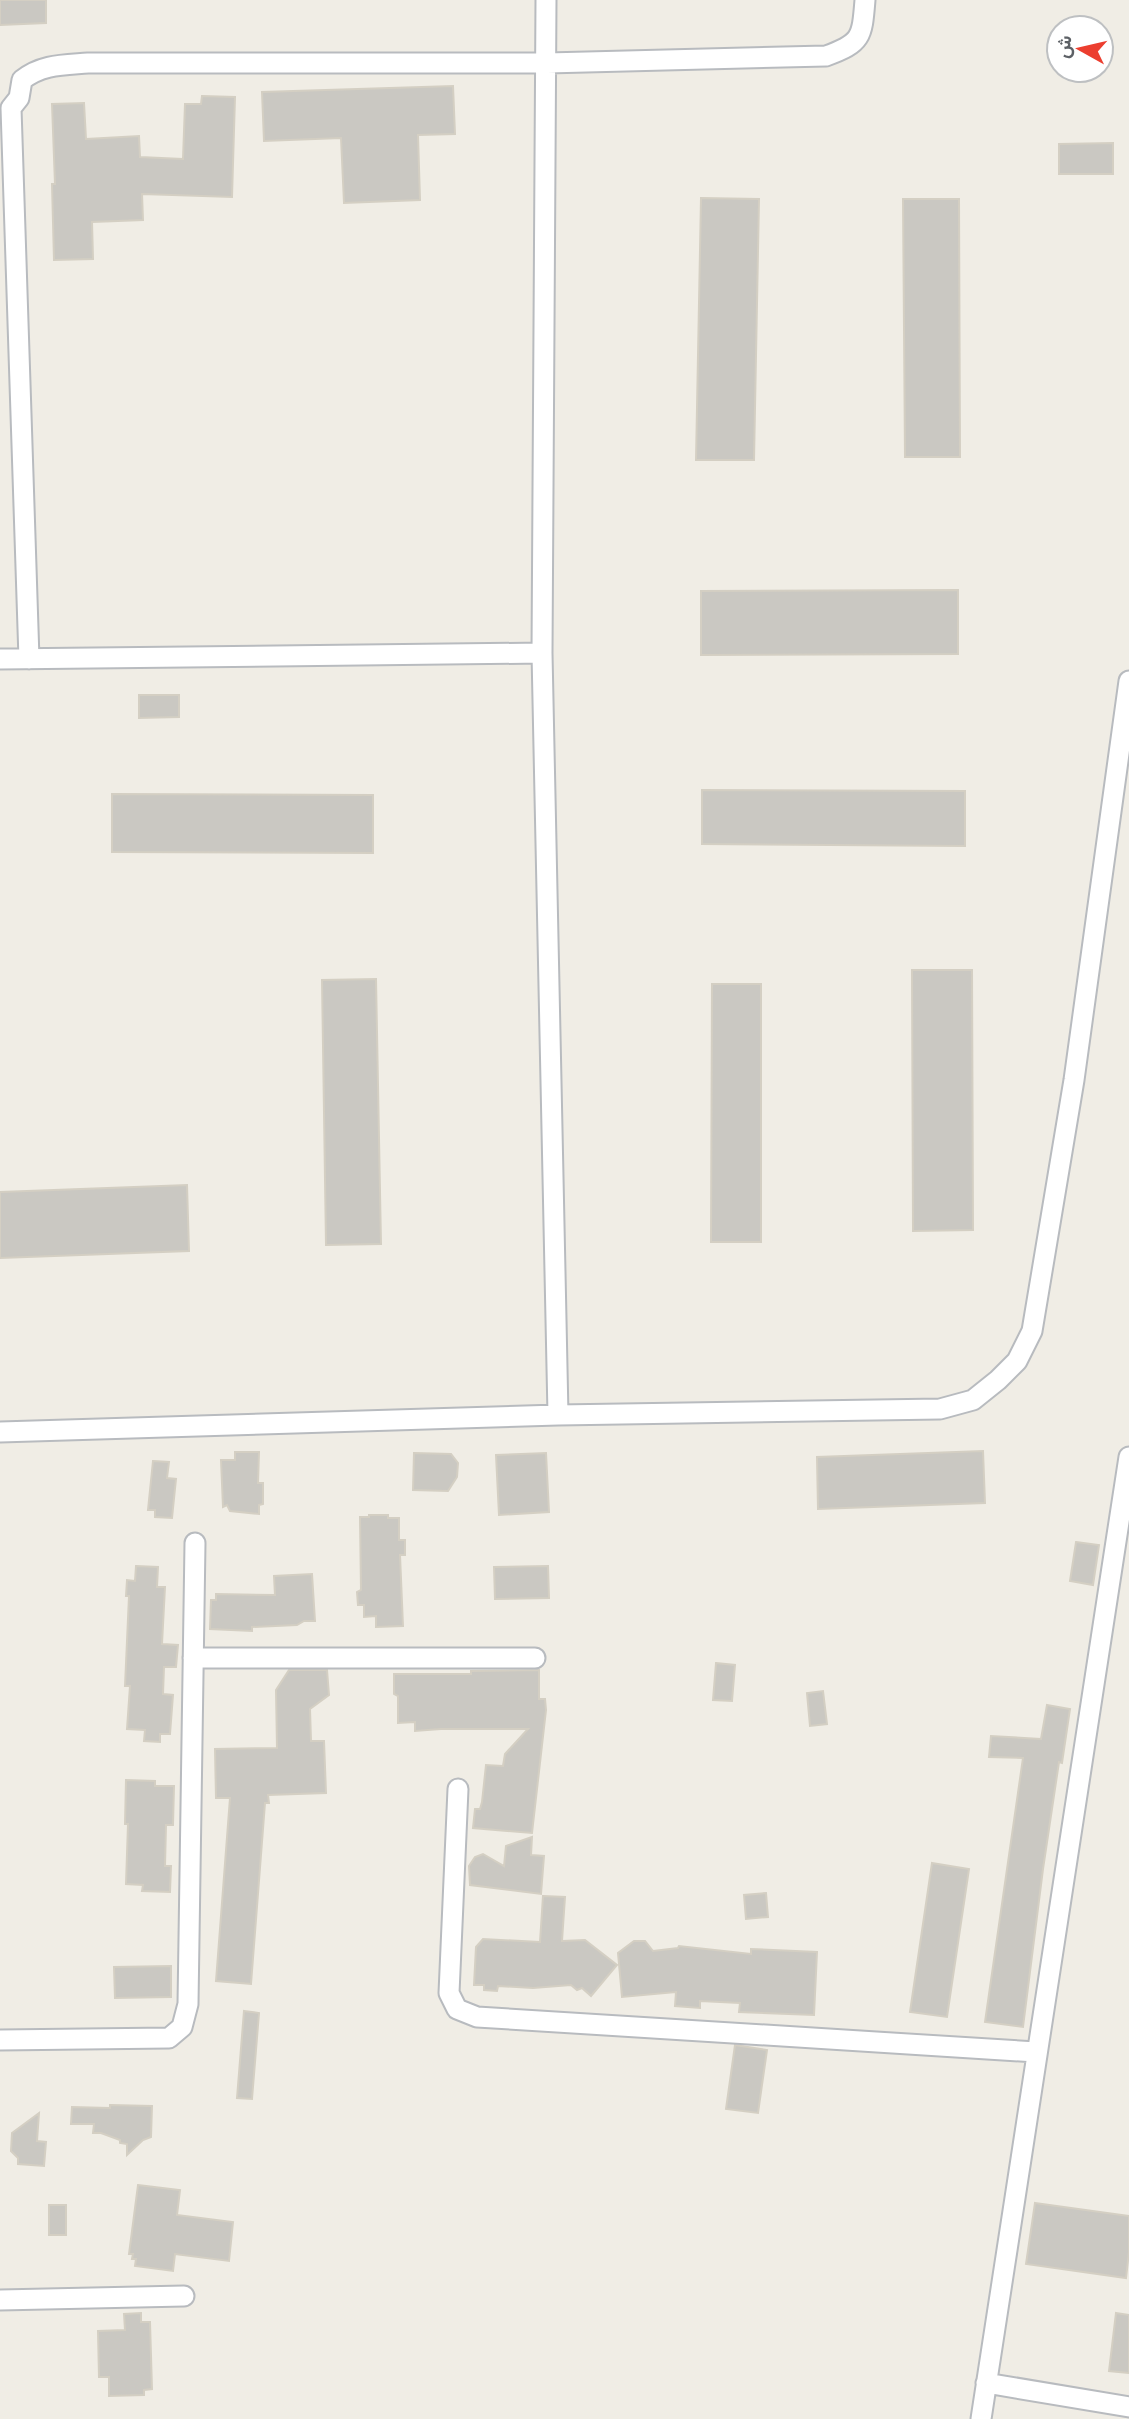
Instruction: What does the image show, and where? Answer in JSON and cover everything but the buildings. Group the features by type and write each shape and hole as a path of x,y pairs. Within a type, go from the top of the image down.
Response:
{"street":[{"path":"546,0 542,653 558,1415"},
{"path":"29,659 11,108 19,98 22,80 45,67 88,63 547,63 827,56 851,47 863,28 865,0"},
{"path":"0,659 542,653"},
{"path":"0,1432 558,1415 940,1409 972,1400 1017,1361 1032,1331 1074,1080 1129,681"},
{"path":"981,2419 1129,1457"},
{"path":"0,2040 169,2038 183,2027 188,2004 195,1543"},
{"path":"194,1658 535,1658"},
{"path":"458,1788 449,1993 457,2009 477,2017 1036,2052"},
{"path":"0,2300 184,2296"},
{"path":"986,2383 1129,2407"}]}
